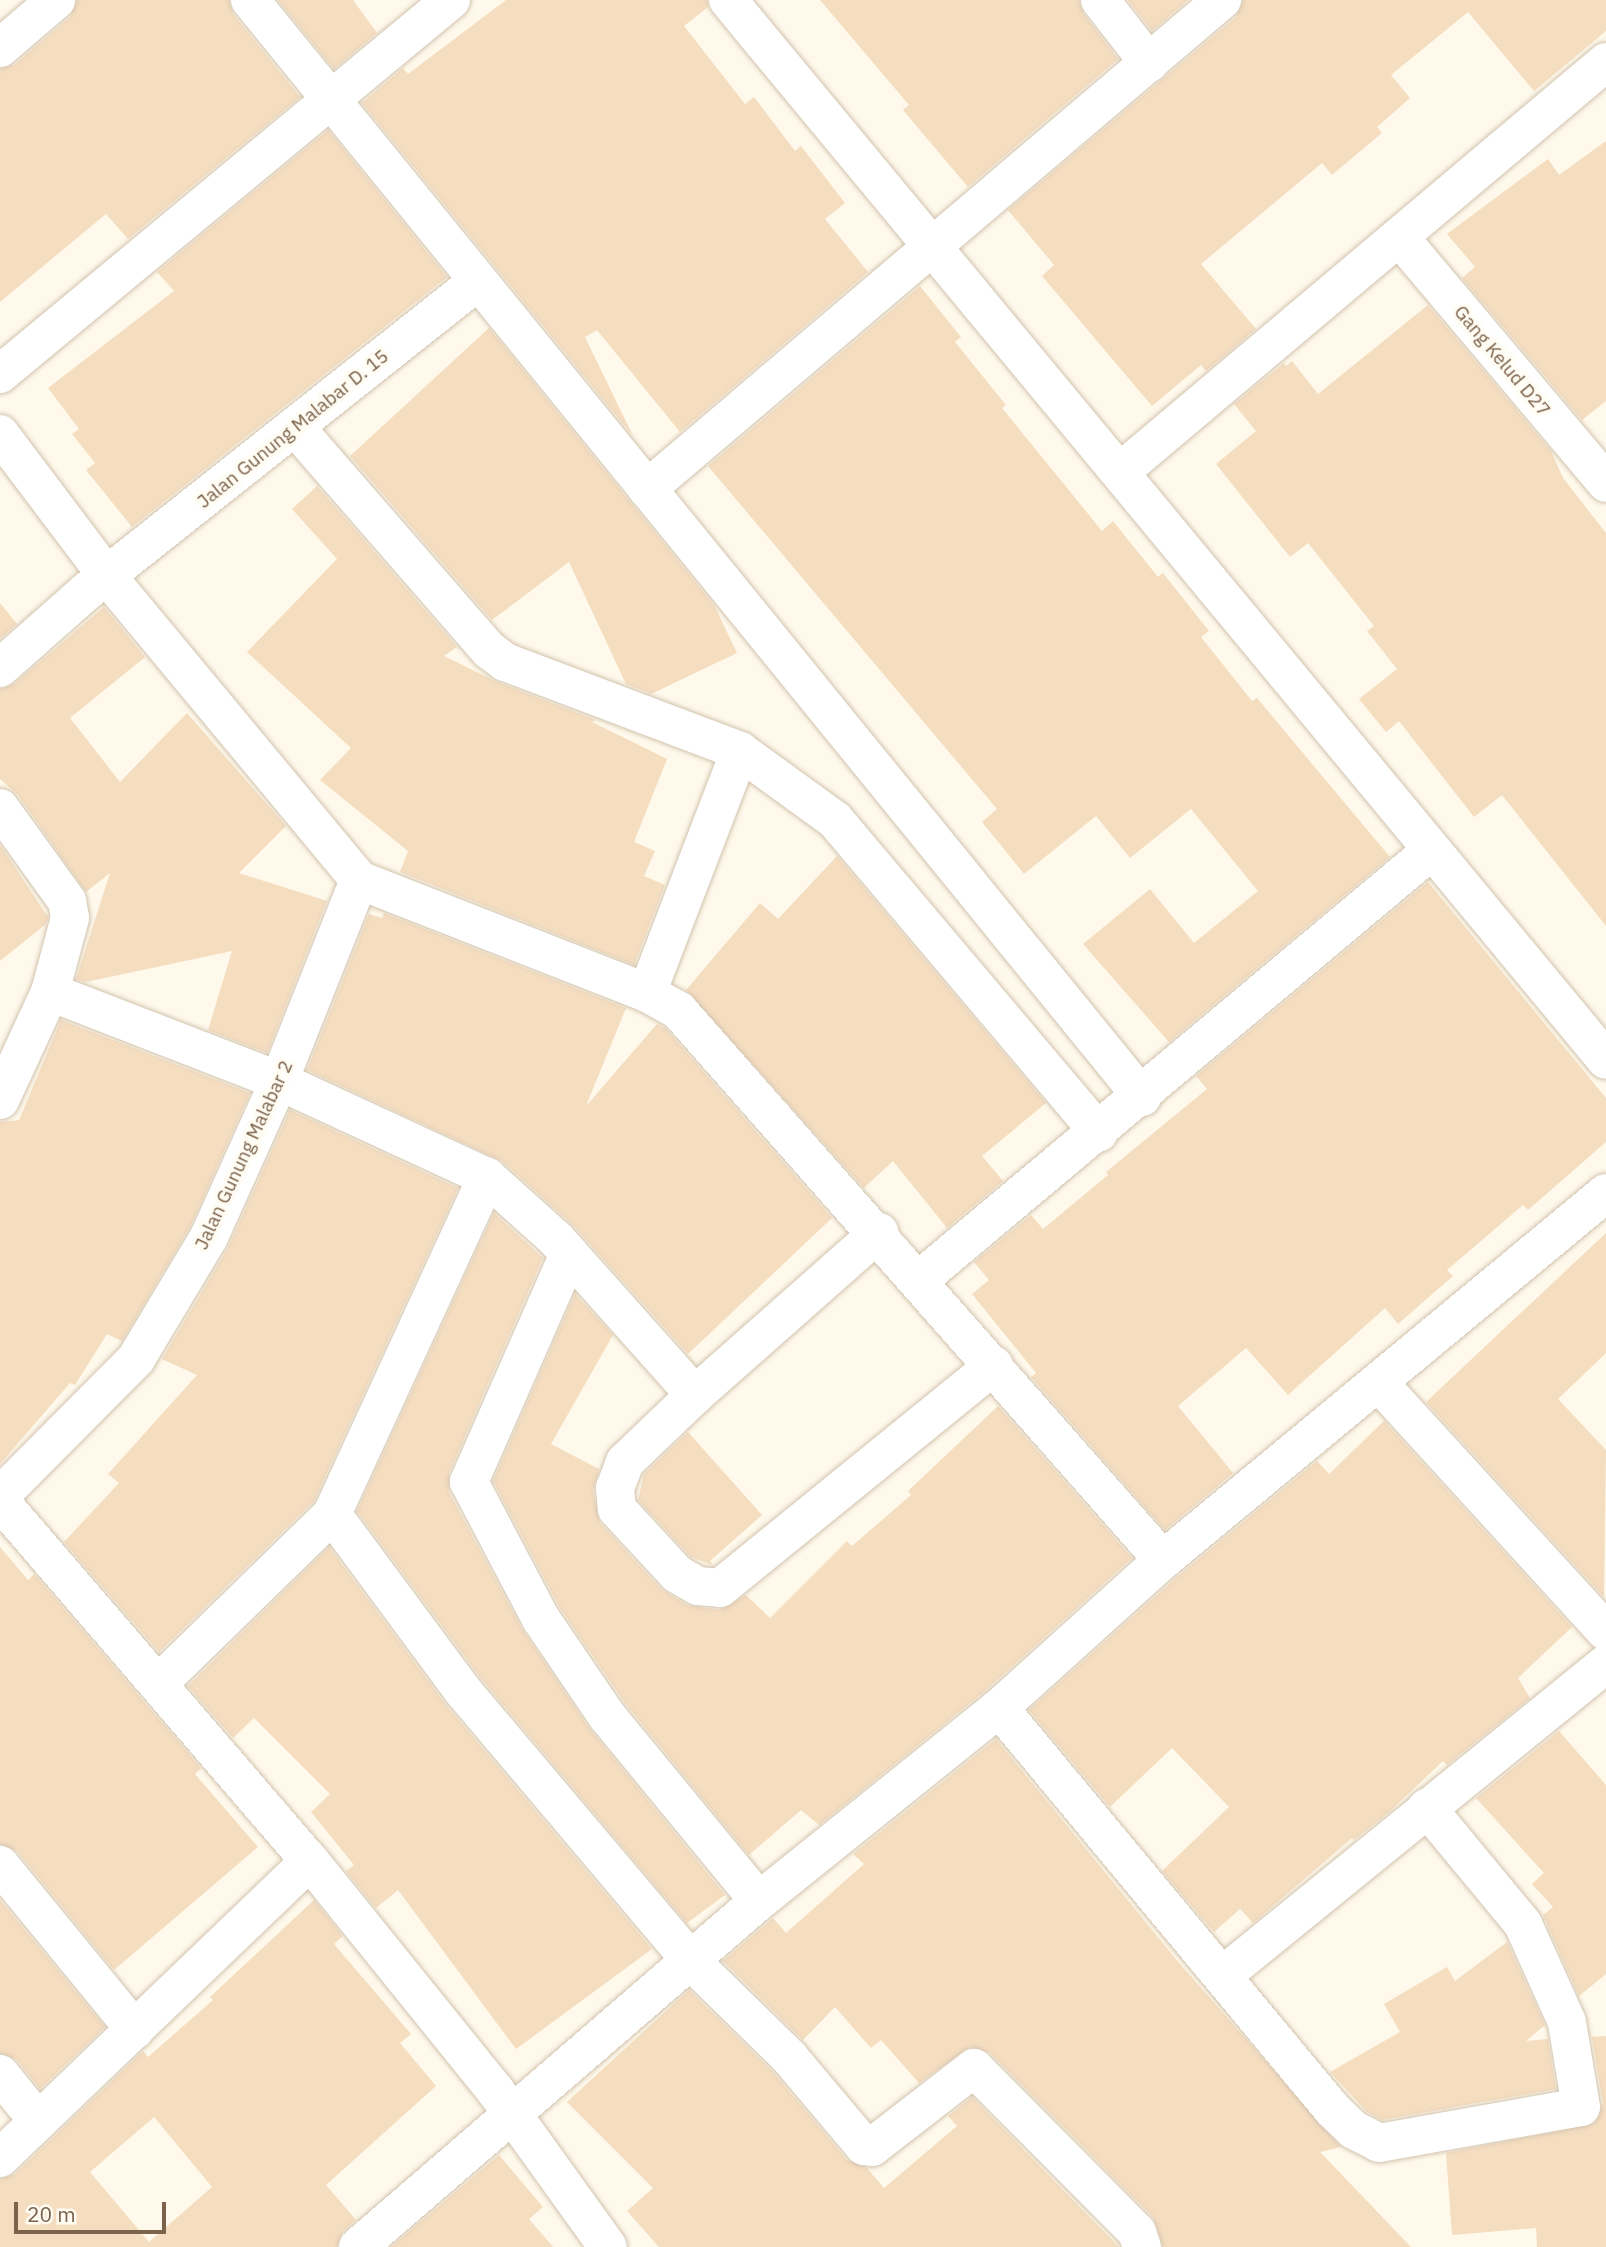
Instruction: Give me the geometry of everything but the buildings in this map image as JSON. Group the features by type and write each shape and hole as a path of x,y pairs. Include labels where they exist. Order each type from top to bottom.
{"street":[{"path":"0,48 56,0"},
{"path":"250,0 1142,1097"},
{"path":"0,374 451,0"},
{"path":"728,0 1432,850 1599,1037"},
{"path":"1100,0 1149,63"},
{"path":"647,489 1222,0"},
{"path":"1120,472 1606,62"},
{"name":"Gang Kelud D27","path":"1400,238 1606,483"},
{"name":"Jalan Gunung Malabar D. 15","path":"0,668 107,576 478,281"},
{"path":"295,427 489,650 505,662 740,751 835,820 1099,1132"},
{"path":"0,434 107,576 359,880 647,993 679,1011 879,1232 1163,1560"},
{"path":"647,993 740,751"},
{"path":"0,807 67,901 70,918 50,992 0,1100"},
{"path":"919,1280 1142,1097 1432,850"},
{"name":"Jalan Gunung Malabar 2","path":"0,1499 136,1359 209,1237 279,1081 359,880"},
{"path":"50,992 279,1081 487,1177 569,1254 695,1395"},
{"path":"158,1684 332,1514 487,1177"},
{"path":"358,2247 511,2111 692,1962 759,1901 999,1708 1163,1560 1606,1193"},
{"path":"879,1232 695,1395 625,1462 615,1488 617,1509 677,1574 698,1586 720,1588 994,1365"},
{"path":"569,1254 469,1482 541,1619 607,1716 759,1901"},
{"path":"1378,1381 1606,1632"},
{"path":"0,1499 310,1861 511,2111 608,2247"},
{"path":"332,1514 463,1691 692,1962 789,2057 864,2146 872,2147 974,2068 1137,2232 1142,2247"},
{"path":"1222,1976 1606,1664"},
{"path":"999,1708 1332,2109 1353,2130 1378,2143 1594,2107 1567,2022 1523,1924 1427,1808"},
{"path":"0,2158 310,1861"},
{"path":"0,1865 135,2030"},
{"path":"0,2074 38,2121"}]}
